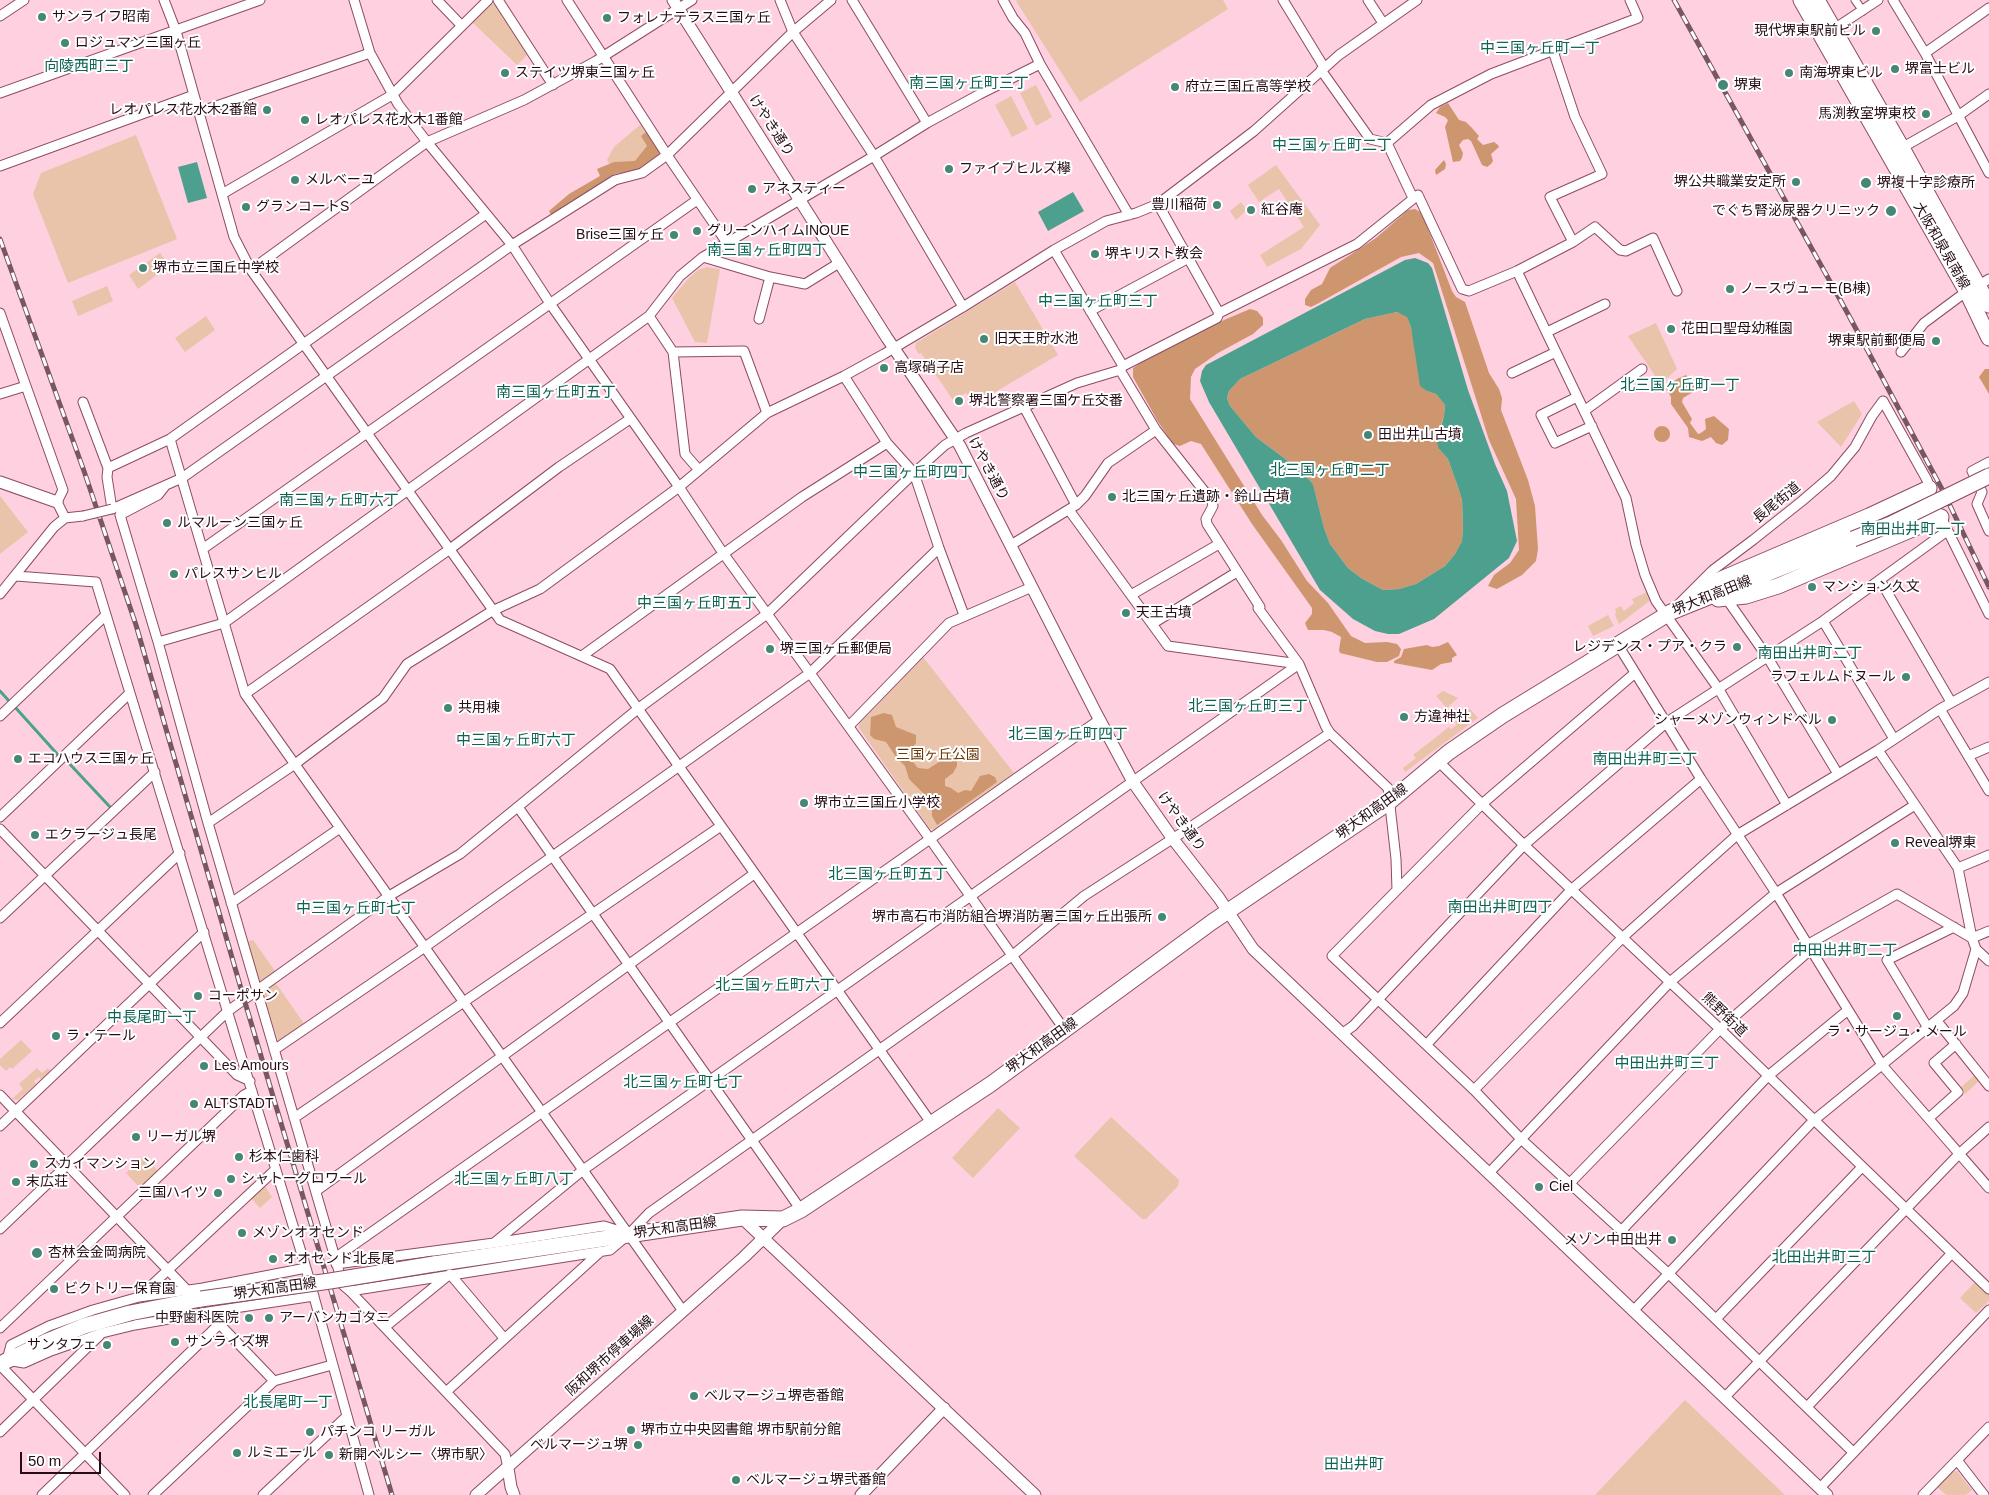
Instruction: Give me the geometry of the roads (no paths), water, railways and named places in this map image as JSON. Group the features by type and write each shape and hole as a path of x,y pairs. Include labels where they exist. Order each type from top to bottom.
{"main road":[{"name":"大阪和泉泉南線","path":"1801,0 1896,151 1989,305"},
{"name":"大阪和泉泉南線","path":"1817,0 1834,29 1896,151"},
{"name":"大阪和泉泉南線","path":"1978,285 1989,338"},
{"name":"堺大和高田線","path":"2,1363 84,1326 130,1312 204,1305 330,1281 629,1234 742,1218 783,1219 801,1210 991,1084 1228,911 1388,803 1470,737 1668,613 1891,524 1989,476"},
{"path":"1689,606 1719,580 1929,488"},
{"path":"1706,599 1746,596 1778,586 1944,524"}],"street":[{"path":"0,16 24,0"},
{"path":"164,0 176,32 234,237 251,270 326,377 408,488 500,620 610,669 932,1124"},
{"path":"0,93 176,32 260,0"},
{"path":"354,0 370,53 392,95 427,142 512,245 723,553 930,839 1064,1029"},
{"path":"437,0 462,26"},
{"path":"222,194 392,95 488,0"},
{"path":"498,0 552,85"},
{"path":"567,0 667,155 728,243"},
{"path":"251,270 427,142 524,100 552,85 603,56 676,5 692,0"},
{"path":"780,0 793,32 874,156 963,307"},
{"path":"0,594 54,527 65,518 112,509 182,478 512,245 615,180 642,173 667,155 732,94 793,32 831,0"},
{"path":"852,0 927,123"},
{"path":"1003,0 1013,18 1025,33 1040,64 1129,215"},
{"path":"1283,0 1322,68 1370,139 1386,143 1413,198"},
{"path":"1368,0 1383,23"},
{"path":"208,823 295,764 383,698 407,664 492,611 540,589 679,487 767,413 844,376 894,348 1054,250 1106,221 1158,204 1254,130 1322,68 1417,0"},
{"path":"1386,143 1431,106 1491,74 1638,18 1630,0"},
{"path":"1855,0 1862,11"},
{"path":"1834,29 1878,0"},
{"path":"1893,0 1925,53 1989,172"},
{"name":"けやき通り","path":"676,5 894,348 955,439 1133,782 1253,948 1823,1492"},
{"path":"1925,53 1989,8"},
{"path":"1553,51 1575,117 1602,174 1550,197 1573,242"},
{"path":"199,112 370,53"},
{"path":"158,642 224,623 408,488 649,316 680,276 703,257 927,123 1040,64"},
{"path":"1896,151 1958,116 1989,94"},
{"path":"0,166 194,95"},
{"path":"0,1229 228,1011 389,896 460,854 639,708 767,614 914,473 955,439 1077,383 1122,368 1217,318 1219,313 1357,244 1418,194 1462,289 1469,291 1516,271 1573,242 1595,227 1620,250 1626,251 1653,238 1677,290"},
{"path":"204,548 697,200"},
{"path":"1158,204 1187,259 1219,313"},
{"path":"108,468 170,439 486,214"},
{"path":"1054,250 1156,430 1212,501 1213,506 1206,522 1260,607 1258,608 1299,664 1330,733 1388,788 1388,803 1396,859 1397,890"},
{"path":"703,257 770,277 805,284 840,263"},
{"path":"1090,312 1187,259"},
{"path":"1516,271 1626,498 1645,575 1656,601 1668,613 1718,688 1787,805"},
{"path":"759,320 770,277"},
{"path":"1901,352 1924,323 1978,285"},
{"path":"1547,332 1605,304"},
{"path":"0,313 4,337 26,386 63,490 56,502"},
{"path":"649,316 673,352 685,454 699,470"},
{"path":"673,352 744,351 767,413"},
{"path":"1512,373 1556,352"},
{"path":"1584,411 1642,369"},
{"path":"844,376 887,443 914,473 964,615"},
{"path":"0,394 26,386"},
{"path":"1577,397 1541,415 1555,443 1592,426"},
{"name":"長尾街道","path":"1668,613 1713,570 1802,501 1830,476 1855,447 1872,416 1883,401 1927,480 1929,488"},
{"path":"83,402 108,468 107,477 112,509"},
{"path":"1024,407 1072,507 1131,596 1168,646 1299,664"},
{"path":"245,694 450,548 559,467 630,419"},
{"path":"1011,545 1072,507 1085,496 1108,463 1156,430"},
{"path":"170,439 204,548 245,694 683,1311"},
{"path":"582,656 723,553 802,498 887,443"},
{"path":"1989,462 1972,471 1985,491 1977,504 1989,531"},
{"path":"0,482 56,502 65,518"},
{"path":"165,485 158,495 120,515 158,642 256,990 343,1285 350,1290 505,1454 514,1495"},
{"path":"1929,488 1944,524 1989,614"},
{"path":"1342,1033 1353,1026 1524,845 1667,722 1823,621 1880,580 1944,524"},
{"path":"1131,596 1219,544"},
{"path":"274,1050 425,947 810,673 939,548"},
{"path":"1152,624 1237,572"},
{"path":"16,576 96,582 306,1268 369,1495"},
{"path":"1880,580 1952,702"},
{"path":"849,726 949,623 1032,587"},
{"path":"1726,598 1768,658 1838,774"},
{"path":"0,716 106,615"},
{"path":"1823,621 1894,739"},
{"path":"1618,645 1701,779 1776,893 1882,1065 1989,1188"},
{"path":"494,1243 583,1170 1299,664"},
{"path":"1636,673 1482,804 1332,956 1377,1000 1427,1044 1521,1139 1669,1274 1853,1452"},
{"path":"1474,1090 1622,938 1737,835 1878,750 1940,708 1989,682"},
{"path":"0,817 130,693"},
{"path":"1940,708 1989,791"},
{"path":"336,1261 542,1111 1100,720"},
{"path":"350,1290 610,1250 649,1213 1013,955 1084,896 1173,839 1330,733"},
{"path":"1968,756 1989,747"},
{"path":"1878,750 1958,868 1972,938 1976,949 1989,961"},
{"name":"熊野街道","path":"1438,761 1571,890 1720,1029 1813,1121 1989,1289"},
{"path":"0,918 155,772"},
{"path":"1427,1044 1571,890 1701,779"},
{"path":"1489,1173 1670,982 1776,893 1915,805"},
{"path":"518,807 801,1210"},
{"path":"294,1118 721,826"},
{"path":"231,903 340,828"},
{"path":"0,829 199,1037 237,1075 250,1081"},
{"path":"0,1023 180,854"},
{"path":"1958,868 1989,855"},
{"path":"316,1191 754,874"},
{"path":"1570,1183 1720,1029 1809,948 1897,894 1972,938"},
{"path":"1928,1028 1887,960 1954,927"},
{"path":"1972,938 1989,931"},
{"path":"0,1126 204,932"},
{"path":"1634,1310 1813,1121 1954,1006 1963,993 1976,949"},
{"path":"1622,1230 1768,1076 1848,1010"},
{"path":"1937,1021 1989,1086"},
{"path":"1929,1118 1958,1092 1934,1063 1956,1044"},
{"path":"0,1328 244,1095 252,1091"},
{"path":"0,1095 187,1290"},
{"path":"1725,1397 1960,1153 1989,1127"},
{"path":"1716,1319 1862,1167"},
{"path":"139,1297 275,1170"},
{"path":"742,1218 1035,1495"},
{"name":"阪和堺市停車場線","path":"477,1495 783,1219"},
{"path":"336,1261 494,1243 604,1226 629,1234"},
{"path":"446,1392 599,1252"},
{"path":"1807,1407 1952,1253"},
{"path":"2,1363 11,1344 49,1326 93,1310 139,1297 306,1268"},
{"path":"385,1327 450,1274"},
{"path":"450,1274 504,1338"},
{"path":"2,1363 24,1363 51,1351 102,1334 204,1305 236,1308 314,1296"},
{"path":"204,1305 274,1381"},
{"path":"42,1495 236,1308"},
{"path":"1823,1492 1853,1452 1989,1310"},
{"path":"0,1432 102,1334"},
{"path":"2,1363 34,1400 125,1495"},
{"path":"153,1495 274,1381 332,1365"},
{"path":"861,1495 944,1408"},
{"path":"262,1495 346,1417"},
{"path":"1923,1495 1989,1427"},
{"path":"1957,1460 1984,1495"}],"waterway":[{"path":"0,691 9,701"},
{"path":"14,706 59,756"},
{"path":"65,759 111,808"}],"railway":[{"path":"1674,0 1848,314 1943,491 1989,587"},
{"path":"0,239 84,471 136,625 244,999 392,1495"}],"place":[{"name":"サンライフ昭南","path":"42,17"},
{"name":"フォレナテラス三国ヶ丘","path":"607,18"},
{"name":"現代堺東駅前ビル","path":"1876,31"},
{"name":"ロジュマン三国ヶ丘","path":"65,43"},
{"name":"堺富士ビル","path":"1895,69"},
{"name":"ステイツ堺東三国ヶ丘","path":"505,73"},
{"name":"南海堺東ビル","path":"1789,73"},
{"name":"堺東","path":"1723,85"},
{"name":"府立三国丘高等学校","path":"1175,87"},
{"name":"レオパレス花水木2番館","path":"267,110"},
{"name":"馬渕教室堺東校","path":"1926,114"},
{"name":"レオパレス花水木1番館","path":"305,120"},
{"name":"ファイブヒルズ欅","path":"949,169"},
{"name":"メルベーユ","path":"295,180"},
{"name":"堺公共職業安定所","path":"1796,182"},
{"name":"堺複十字診療所","path":"1866,183"},
{"name":"アネスティー","path":"752,189"},
{"name":"豊川稲荷","path":"1217,205"},
{"name":"グランコートS","path":"246,207"},
{"name":"紅谷庵","path":"1251,210"},
{"name":"でぐち腎泌尿器クリニック","path":"1891,211"},
{"name":"グリーンハイムINOUE","path":"697,231"},
{"name":"Brise三国ヶ丘","path":"674,235"},
{"name":"堺キリスト教会","path":"1095,254"},
{"name":"堺市立三国丘中学校","path":"143,268"},
{"name":"ノースヴューモ(B棟)","path":"1730,289"},
{"name":"花田口聖母幼稚園","path":"1671,329"},
{"name":"旧天王貯水池","path":"984,339"},
{"name":"堺東駅前郵便局","path":"1936,341"},
{"name":"高塚硝子店","path":"884,368"},
{"name":"堺北警察署三国ケ丘交番","path":"959,401"},
{"name":"田出井山古墳","path":"1368,435"},
{"name":"北三国ヶ丘遺跡・鈴山古墳","path":"1112,497"},
{"name":"ルマルーン三国ヶ丘","path":"167,523"},
{"name":"パレスサンヒル","path":"174,574"},
{"name":"マンション久文","path":"1812,587"},
{"name":"天王古墳","path":"1126,613"},
{"name":"レジデンス・プア・クラ","path":"1737,647"},
{"name":"堺三国ヶ丘郵便局","path":"770,649"},
{"name":"ラフェルムドヌール","path":"1906,677"},
{"name":"共用棟","path":"448,708"},
{"name":"方違神社","path":"1404,717"},
{"name":"シャーメゾンウィンドベル","path":"1832,720"},
{"name":"エコハウス三国ヶ丘","path":"18,759"},
{"name":"堺市立三国丘小学校","path":"804,803"},
{"name":"エクラージュ長尾","path":"35,835"},
{"name":"Reveal堺東","path":"1895,843"},
{"name":"堺市高石市消防組合堺消防署三国ヶ丘出張所","path":"1162,917"},
{"name":"コーポサン","path":"198,996"},
{"name":"ラ・サージュ・メール","path":"1897,1016"},
{"name":"ラ・テール","path":"56,1036"},
{"name":"Les Amours","path":"204,1066"},
{"name":"ALTSTADT","path":"194,1104"},
{"name":"リーガル堺","path":"136,1137"},
{"name":"杉本仁歯科","path":"239,1157"},
{"name":"スカイマンション","path":"34,1164"},
{"name":"シャトーグロワール","path":"231,1179"},
{"name":"末広荘","path":"16,1182"},
{"name":"Ciel","path":"1539,1187"},
{"name":"三国ハイツ","path":"218,1193"},
{"name":"メゾンオオセンド","path":"242,1233"},
{"name":"メゾン中田出井","path":"1672,1240"},
{"name":"杏林会金岡病院","path":"37,1253"},
{"name":"オオセンド北長尾","path":"273,1259"},
{"name":"ビクトリー保育園","path":"54,1289"},
{"name":"中野歯科医院","path":"249,1318"},
{"name":"アーバンカゴタニ","path":"269,1318"},
{"name":"サンライズ堺","path":"175,1342"},
{"name":"サンタフェ","path":"107,1345"},
{"name":"ベルマージュ堺壱番館","path":"694,1396"},
{"name":"堺市立中央図書館 堺市駅前分館","path":"631,1430"},
{"name":"パチンコ リーガル","path":"310,1432"},
{"name":"ベルマージュ堺","path":"638,1445"},
{"name":"ルミエール","path":"237,1453"},
{"name":"新開ベルシー〈堺市駅〉","path":"329,1455"},
{"name":"ベルマージュ堺弐番館","path":"736,1480"}],"district":[{"name":"中三国ヶ丘町一丁","path":"1540,49"},
{"name":"向陵西町三丁","path":"89,67"},
{"name":"南三国ヶ丘町三丁","path":"969,84"},
{"name":"中三国ヶ丘町二丁","path":"1332,146"},
{"name":"南三国ヶ丘町四丁","path":"767,251"},
{"name":"中三国ヶ丘町三丁","path":"1098,302"},
{"name":"北三国ヶ丘町一丁","path":"1680,386"},
{"name":"南三国ヶ丘町五丁","path":"556,393"},
{"name":"北三国ヶ丘町二丁","path":"1330,471"},
{"name":"中三国ヶ丘町四丁","path":"913,473"},
{"name":"南三国ヶ丘町六丁","path":"339,501"},
{"name":"南田出井町一丁","path":"1913,530"},
{"name":"中三国ヶ丘町五丁","path":"697,604"},
{"name":"南田出井町二丁","path":"1810,654"},
{"name":"北三国ヶ丘町三丁","path":"1248,707"},
{"name":"北三国ヶ丘町四丁","path":"1068,735"},
{"name":"中三国ヶ丘町六丁","path":"516,741"},
{"name":"南田出井町三丁","path":"1645,760"},
{"name":"北三国ヶ丘町五丁","path":"888,875"},
{"name":"南田出井町四丁","path":"1500,908"},
{"name":"中三国ヶ丘町七丁","path":"356,909"},
{"name":"中田出井町二丁","path":"1845,951"},
{"name":"北三国ヶ丘町六丁","path":"775,986"},
{"name":"中長尾町一丁","path":"152,1018"},
{"name":"中田出井町三丁","path":"1667,1064"},
{"name":"北三国ヶ丘町七丁","path":"683,1083"},
{"name":"北三国ヶ丘町八丁","path":"514,1180"},
{"name":"北田出井町三丁","path":"1824,1258"},
{"name":"北長尾町一丁","path":"288,1403"},
{"name":"田出井町","path":"1354,1465"}],"park label":[{"name":"三国ヶ丘公園","path":"938,755"}]}
